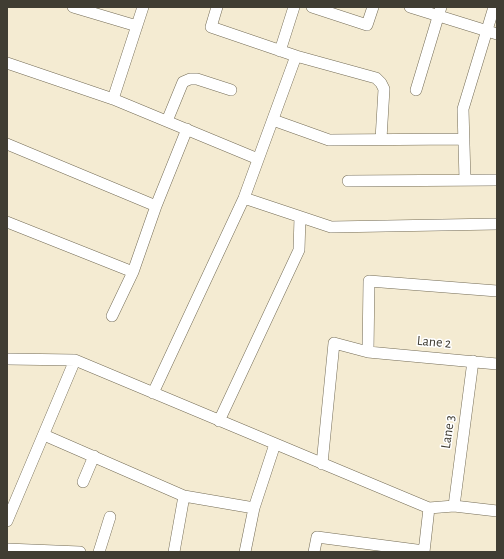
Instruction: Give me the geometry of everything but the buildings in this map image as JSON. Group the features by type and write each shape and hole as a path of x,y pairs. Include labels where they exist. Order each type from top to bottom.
{"street":[{"path":"73,7 85,9 137,26"},
{"path":"113,99 143,7"},
{"path":"217,7 211,27 296,56 376,78 384,89 381,139"},
{"path":"280,51 294,7"},
{"path":"312,7 367,26 373,7"},
{"path":"410,7 439,11 492,33"},
{"path":"465,180 463,109 492,33 494,7"},
{"path":"416,90 439,11"},
{"path":"153,393 244,198 296,56"},
{"path":"7,63 113,99 258,159"},
{"path":"167,121 183,82 190,79 197,79 231,90"},
{"path":"273,120 329,140 464,139"},
{"path":"112,316 133,272 156,206 187,129"},
{"path":"7,144 156,206"},
{"path":"348,181 497,180"},
{"path":"244,198 330,227 497,224"},
{"path":"219,420 299,250 300,217"},
{"path":"7,222 133,272"},
{"path":"368,352 369,281 497,291"},
{"name":"Lane 2","path":"322,464 334,343 368,352 497,364"},
{"path":"7,358 75,360 430,508 454,506 497,511"},
{"path":"7,521 75,360"},
{"name":"Lane 3","path":"454,506 473,361"},
{"path":"44,434 184,496 254,508"},
{"path":"245,552 254,508 275,444"},
{"path":"83,482 94,456"},
{"path":"174,552 184,496"},
{"path":"314,552 317,537 424,552 430,508"},
{"path":"99,552 110,517"},
{"path":"7,549 80,552"}]}
